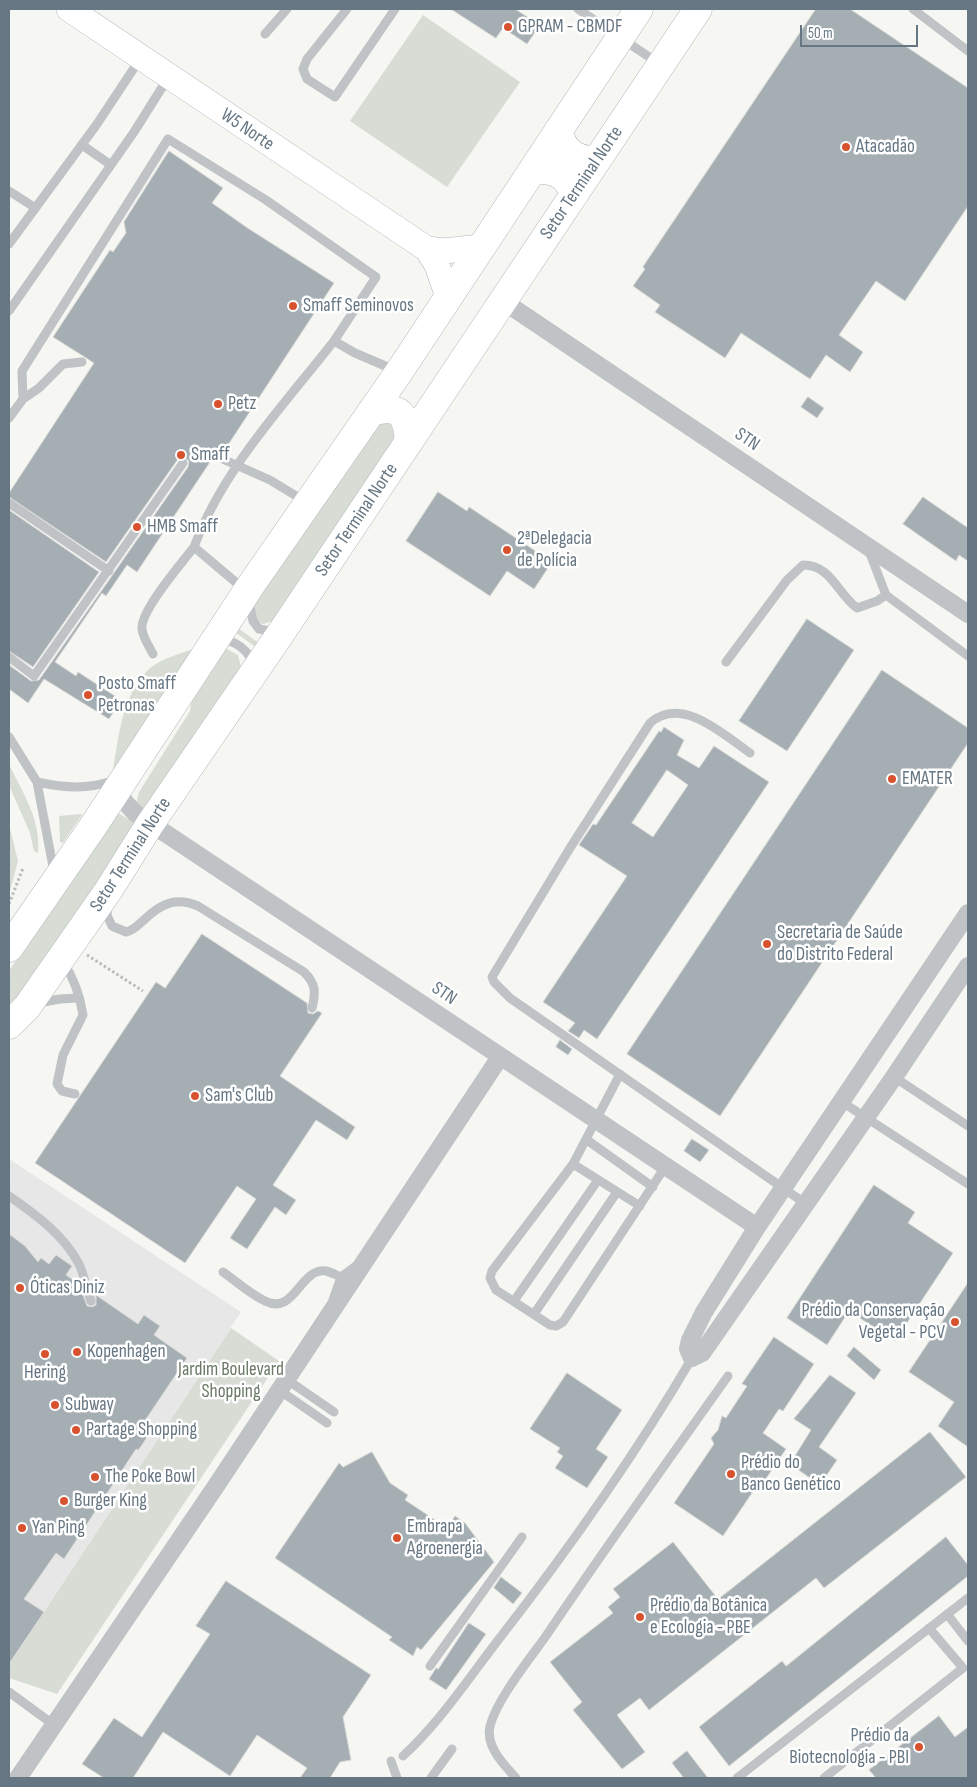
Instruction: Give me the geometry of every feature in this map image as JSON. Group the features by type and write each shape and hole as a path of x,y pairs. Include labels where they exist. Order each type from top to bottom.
{"main road":[{"name":"W5 Norte","path":"69,9 427,249 437,264 448,297"},
{"path":"9,948 124,780 215,639 399,372 639,9"},
{"name":"Setor Terminal Norte","path":"18,1016 66,952 108,891 150,824 256,671 698,9"},
{"path":"558,131 561,142 572,154 586,160 598,160"},
{"path":"532,172 540,170 558,173 571,186 574,195"},
{"path":"427,249 444,251 481,247"},
{"path":"399,372 402,386 410,398 424,400 438,398"},
{"path":"371,412 390,409 399,412 407,425 409,442"}],"street":[{"name":"STN","path":"503,301 968,614"},
{"name":"STN","path":"124,780 123,800 128,808 150,824 757,1227"},
{"path":"965,973 702,1353 692,1358 688,1349 694,1328 757,1227 968,913"},
{"path":"18,1778 500,1057"}],"lane":[{"path":"265,34 287,9"},
{"path":"347,9 307,59 303,68 307,79 335,97 392,10"},
{"path":"578,9 660,65"},
{"path":"680,37 710,9"},
{"path":"913,9 968,51"},
{"path":"9,244 82,145 141,58"},
{"path":"9,311 111,166 169,77"},
{"path":"23,399 22,371 168,139 266,200 376,277 334,341 236,466 208,514 194,547 150,606 142,627 146,641 153,654"},
{"path":"82,145 111,166"},
{"path":"9,191 34,208"},
{"path":"334,341 355,353 399,372"},
{"path":"9,418 23,399 39,388 63,364 82,362"},
{"path":"218,457 270,480 308,504"},
{"path":"9,658 34,676 183,463"},
{"path":"9,503 109,571"},
{"path":"867,546 886,595 968,656"},
{"path":"194,547 248,592 251,615 259,629 276,632 283,630"},
{"path":"726,662 787,580 803,565 814,565 830,575 846,600 857,608 877,601 886,595"},
{"path":"215,639 226,640 240,646 248,654 256,671"},
{"path":"750,753 701,719 675,712 660,714 650,723 570,848 494,972 494,982 510,998 806,1204"},
{"path":"9,737 37,782 50,843 55,881"},
{"path":"37,782 82,789 124,780"},
{"path":"108,891 107,915 112,926 122,931 130,931 136,928 151,913 175,901 183,900 207,910 304,972 312,980 316,992 312,1008"},
{"path":"66,952 83,1015 64,1055 57,1075 57,1084 62,1091 75,1094"},
{"path":"18,1016 60,998 78,998"},
{"path":"620,1074 573,1164 492,1271 490,1278 496,1290 550,1325 556,1326 563,1322 665,1167"},
{"path":"894,1077 968,1126"},
{"path":"842,1102 968,1184"},
{"path":"587,1140 653,1186"},
{"path":"573,1164 640,1206"},
{"path":"514,1302 598,1180"},
{"path":"534,1314 617,1192"},
{"path":"9,1196 36,1216 68,1246 79,1264 92,1301"},
{"path":"333,1309 333,1295 341,1277 366,1260"},
{"path":"222,1272 266,1302 279,1304 290,1299 311,1274 326,1271 341,1277"},
{"path":"403,1756 430,1729 560,1560 657,1416 692,1358"},
{"path":"516,1778 497,1757 492,1741 490,1727 500,1704 582,1582 728,1376"},
{"path":"282,1385 334,1412"},
{"path":"282,1385 327,1423"},
{"path":"430,1666 522,1537"},
{"path":"737,1778 968,1598"},
{"path":"947,1614 968,1641"},
{"path":"824,1778 966,1667 929,1628"},
{"path":"9,1692 54,1725"},
{"path":"431,1778 452,1749"},
{"path":"391,1761 397,1778"}],"path":[{"path":"9,904 23,868"},
{"path":"66,952 144,991"}],"shaded area":[{"name":"Partage Shopping","path":"9,1159 241,1312 9,1665"}],"green space":[{"path":"423,15 520,82 447,187 350,121"},
{"path":"386,417 398,433 276,620 263,624 257,621 251,609 378,419"},
{"path":"238,628 260,644 257,648 235,632"},
{"path":"195,648 113,770 123,716 127,703 140,679 159,662"},
{"path":"227,649 238,655 241,667 149,812 136,804 139,792 190,711 192,697 223,651"},
{"path":"9,764 34,818 37,829 38,853 34,851 30,833 9,785"},
{"path":"116,812 139,825 9,1012 9,971"},
{"path":"81,814 63,843 60,842 59,816"},
{"path":"9,825 18,861 9,895"},
{"name":"Jardim Boulevard Shopping","path":"231,1328 279,1361 57,1694 9,1678 9,1665"}],"building":[{"name":"GPRAM - CBMDF","path":"451,9 515,9 540,25 527,44 503,28 496,38"},
{"name":"Atacadão","path":"816,9 850,9 968,88 968,206 905,301 876,281 839,335 863,352 850,372 826,355 810,379 741,333 725,358 655,312 660,305 633,286 645,269 643,267"},
{"path":"169,151 223,188 212,203 334,283 226,448 221,445 213,454 212,459 137,572 127,565 106,596 102,593 55,662 76,676 78,672 121,700 109,719 44,679 28,703 9,689 9,665 31,681 39,680 188,467 189,461 184,457 178,459 106,562 9,497 9,493 94,363 53,337 110,250 113,252 126,233 124,222"},
{"path":"808,397 824,408 817,418 801,407"},
{"name":"2ªDelegacia de Polícia","path":"438,492 467,511 469,507 552,562 534,589 507,571 490,596 406,541"},
{"path":"923,497 968,528 968,561 959,555 956,561 903,524"},
{"path":"9,510 99,572 33,667 9,651"},
{"path":"807,619 854,650 787,751 739,721"},
{"name":"Secretaria de Saúde do Distrito Federal","path":"882,670 968,728 968,743 720,1116 627,1054"},
{"path":"664,727 684,740 677,755 699,768 714,746 769,782 597,1039 584,1030 579,1038 568,1031 575,1023 543,1002 627,876 579,845 593,824 596,825 659,731 661,732","holes":["667,770 688,785 653,837 632,823"]},
{"name":"Sam's Club","path":"202,934 307,1003 308,1013 313,1014 318,1011 322,1013 280,1076 355,1127 347,1140 316,1120 273,1185 296,1200 286,1215 275,1207 247,1249 230,1238 256,1199 237,1186 185,1263 35,1163 156,982 165,988"},
{"path":"560,1040 572,1049 568,1055 556,1047"},
{"path":"692,1139 709,1150 700,1162 684,1151"},
{"path":"874,1185 915,1212 908,1223 953,1253 895,1341 849,1311 827,1345 787,1318"},
{"name":"Partage Shopping","path":"9,1234 25,1246 38,1262 41,1258 49,1264 56,1255 72,1266 66,1275 79,1284 87,1306 92,1307 96,1305 96,1295 138,1324 144,1315 160,1326 154,1335 187,1358 140,1428 149,1434 142,1445 138,1450 136,1449 64,1559 56,1553 24,1599 44,1612 9,1664"},
{"path":"968,1283 968,1447 938,1426 954,1402 909,1372"},
{"name":"Prédio do Banco Genético","path":"774,1337 814,1364 783,1411 779,1409 763,1433 786,1449 763,1483 760,1481 723,1536 674,1503 714,1444 711,1438 718,1430 722,1416 726,1418 747,1386 742,1384"},
{"path":"854,1347 881,1370 874,1380 847,1356"},
{"path":"567,1373 622,1410 596,1449 608,1457 587,1488 555,1468 563,1456 557,1452 560,1448 530,1429"},
{"path":"830,1375 856,1393 819,1447 837,1460 820,1485 790,1464 811,1430 794,1419"},
{"path":"930,1432 966,1477 824,1588 816,1578 649,1710 640,1698 617,1715 645,1752 622,1769 573,1710 582,1702 550,1662 613,1613 608,1607 620,1597 613,1589 673,1542 718,1599"},
{"path":"372,1452 390,1483 408,1495 405,1500 447,1528 455,1516 465,1523 494,1562 421,1650 417,1647 413,1656 389,1640 392,1637 275,1558 339,1463 343,1467"},
{"path":"946,1537 968,1565 968,1576 729,1766 699,1727 782,1661 786,1666"},
{"path":"501,1577 522,1593 513,1604 494,1588"},
{"path":"226,1581 371,1675 343,1717 351,1760 340,1762 330,1778 300,1778 307,1768 257,1735 230,1776 163,1732 133,1778 104,1778 82,1764 114,1718 142,1737 210,1634 196,1626"},
{"path":"469,1623 486,1634 446,1690 429,1679 436,1668 438,1669"},
{"name":"Prédio da Biotecnologia - PBI","path":"939,1716 955,1737 968,1727 968,1778 876,1778 869,1770"},
{"path":"687,1751 708,1778 684,1778 675,1767 672,1763"}],"place":[{"name":"GPRAM - CBMDF","path":"508,27"},
{"name":"Atacadão","path":"846,147"},
{"name":"Smaff Seminovos","path":"293,306"},
{"name":"Petz","path":"218,404"},
{"name":"Smaff","path":"181,455"},
{"name":"HMB Smaff","path":"137,527"},
{"name":"2ªDelegacia de Polícia","path":"507,550"},
{"name":"Posto Smaff Petronas","path":"88,695"},
{"name":"EMATER","path":"892,779"},
{"name":"Secretaria de Saúde do Distrito Federal","path":"767,944"},
{"name":"Sam's Club","path":"195,1096"},
{"name":"Óticas Diniz","path":"20,1288"},
{"name":"Prédio da Conservação Vegetal - PCV","path":"955,1322"},
{"name":"Kopenhagen","path":"77,1352"},
{"name":"Hering","path":"45,1354"},
{"name":"Subway","path":"55,1405"},
{"name":"Partage Shopping","path":"76,1430"},
{"name":"Prédio do Banco Genético","path":"731,1474"},
{"name":"The Poke Bowl","path":"95,1477"},
{"name":"Burger King","path":"64,1501"},
{"name":"Yan Ping","path":"22,1528"},
{"name":"Embrapa Agroenergia","path":"397,1538"},
{"name":"Prédio da Botânica e Ecologia - PBE","path":"640,1617"},
{"name":"Prédio da Biotecnologia - PBI","path":"919,1747"}]}
